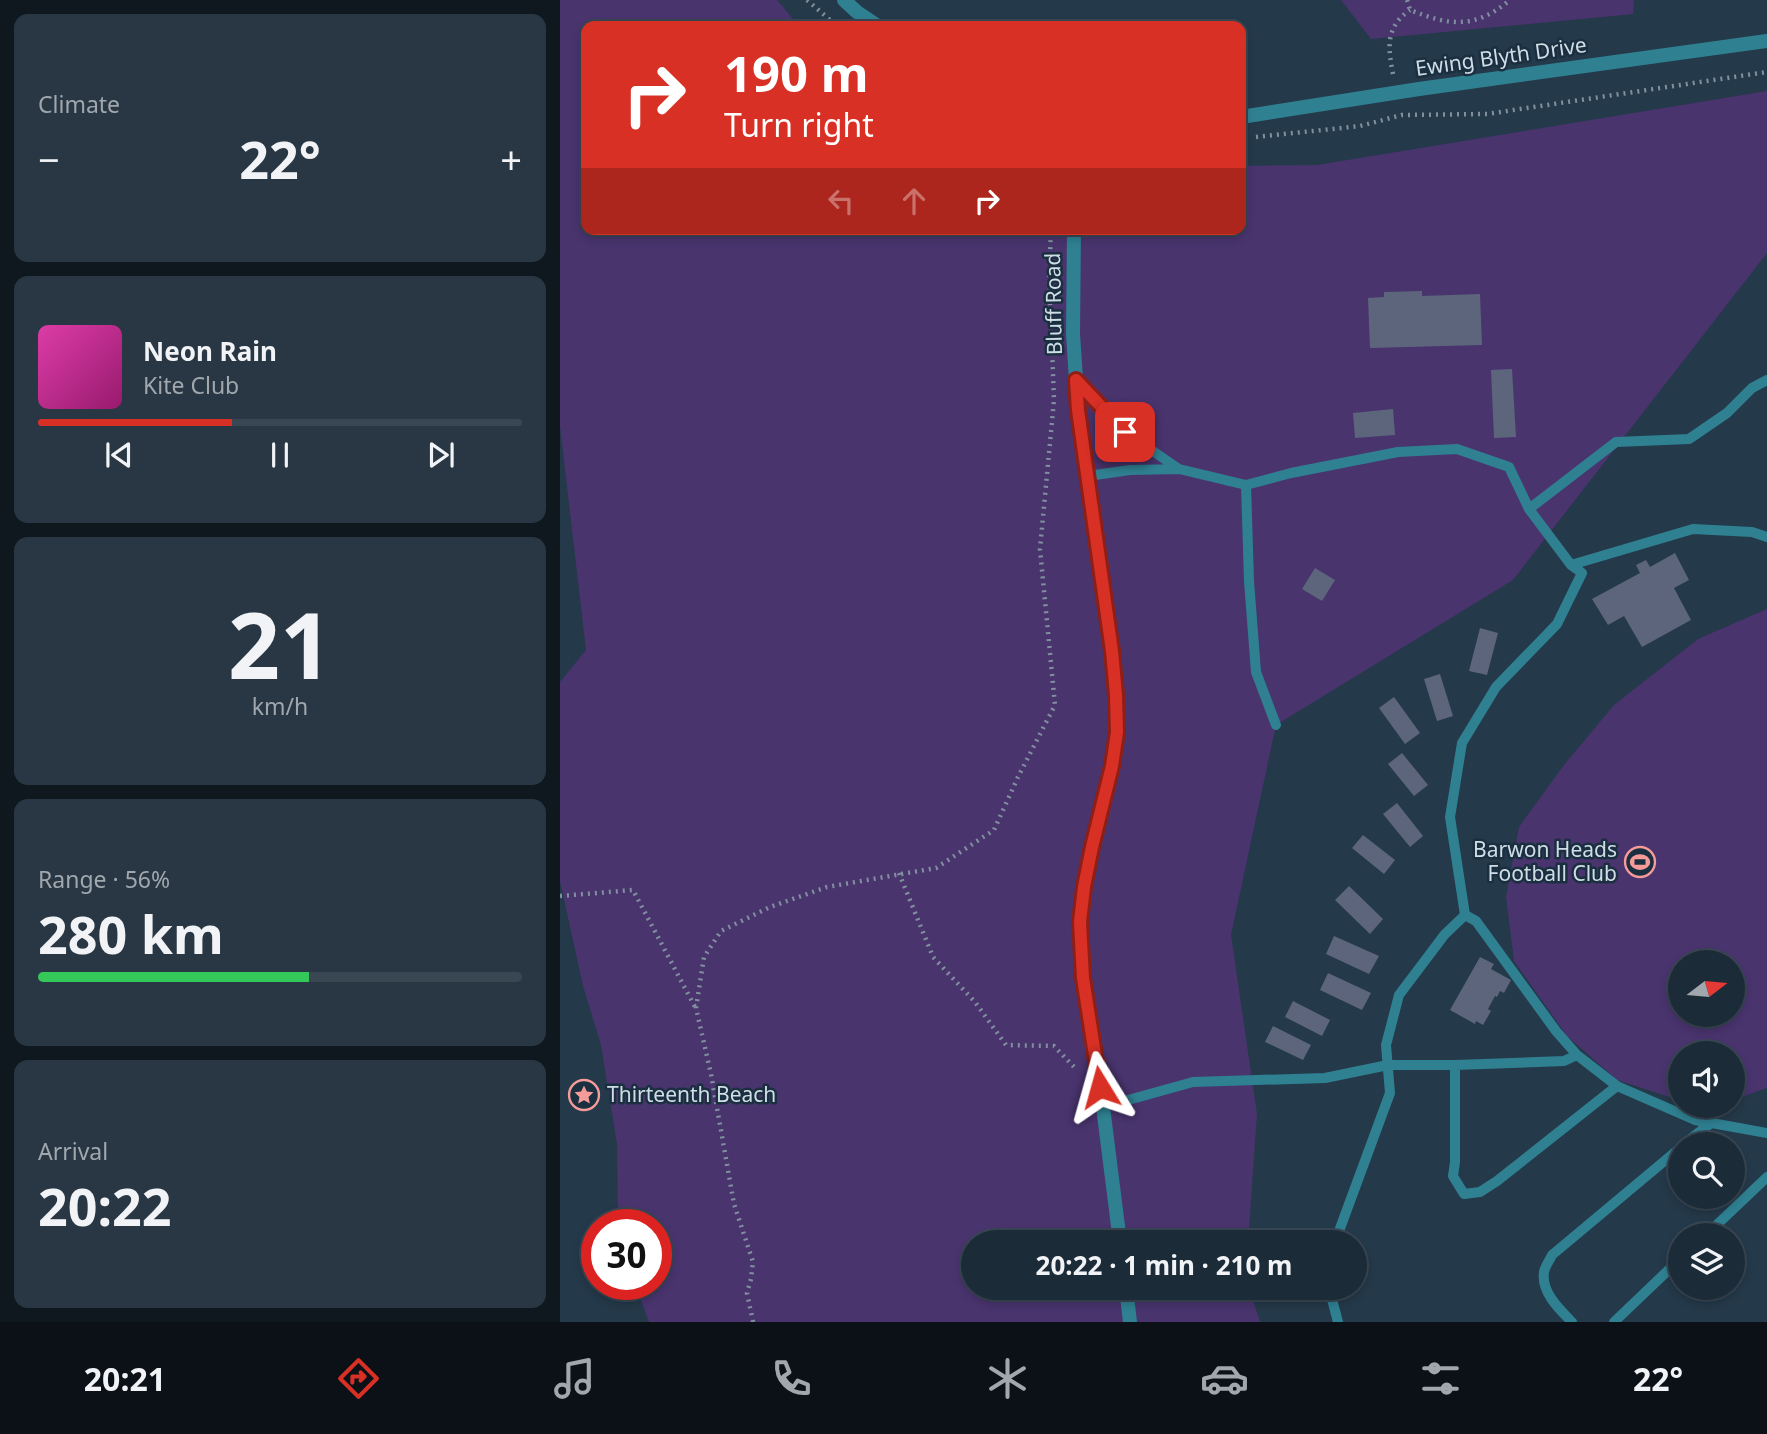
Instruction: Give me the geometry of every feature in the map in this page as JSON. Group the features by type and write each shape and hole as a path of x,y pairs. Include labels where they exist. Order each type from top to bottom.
{"street":[{"path":"844,0 870,21"},
{"name":"Ewing Blyth Drive","path":"1246,116 1767,41"},
{"name":"Bluff Road","path":"1075,235 1072,287 1078,410 1112,651 1117,732 1112,766 1084,887 1080,922 1083,978 1118,1230"},
{"path":"1127,1300 1130,1322"}],"lane":[{"path":"1076,380 1125,432 1179,468"},
{"path":"1529,509 1616,442 1689,439 1727,414 1752,388 1767,380"},
{"path":"1088,476 1130,470 1179,468 1246,485 1291,473 1398,452 1457,449 1509,467 1529,509 1571,565 1582,573 1557,624 1496,687 1462,743 1450,817 1465,915"},
{"path":"1246,485 1249,581 1256,672 1276,725"},
{"path":"1571,565 1693,529 1752,532 1767,537"},
{"path":"1465,915 1476,921 1556,1031 1577,1055 1617,1086 1695,1120 1767,1133"},
{"path":"1339,1230 1390,1093 1386,1045 1399,995 1445,934 1465,915"},
{"path":"1103,1107 1193,1082 1325,1078 1388,1065 1564,1061 1577,1055"},
{"path":"1455,1065 1453,1177 1464,1194 1480,1192 1497,1181 1617,1086"},
{"path":"1700,1132 1711,1123"},
{"path":"1572,1322 1557,1307 1546,1289 1544,1272 1552,1255 1668,1158"},
{"path":"1719,1223 1767,1177"},
{"path":"1614,1322 1668,1270"},
{"path":"1332,1300 1338,1322"}],"path":[{"path":"807,0 831,21"},
{"path":"1407,0 1410,10"},
{"path":"1410,10 1433,19 1466,23 1487,16 1510,0"},
{"path":"1396,93 1388,47 1398,19 1410,10"},
{"path":"1254,137 1360,126 1402,115 1487,114 1767,72"},
{"path":"1051,235 1051,335"},
{"path":"696,1008 704,957 721,931 770,907 827,887 936,868 994,830 1055,705 1041,549 1054,400 1052,348"},
{"path":"899,873 933,957 975,1002 1006,1045 1054,1046 1081,1073"},
{"path":"560,896 633,890 696,1008 711,1074 734,1204 753,1262 747,1293 753,1322"}],"shaded area":[{"path":"560,0 777,0 795,21 581,21 581,235 1246,235 1246,166 1317,165 1767,91 1767,253 1513,580 1276,725 1231,935 1257,1114 1249,1230 961,1230 961,1300 1253,1300 1260,1322 649,1322 641,1300 672,1300 672,1209 618,1209 617,1144 601,1045 583,986 560,881 560,682 586,650 560,426"},
{"path":"1341,0 1634,0 1633,14 1371,39"},
{"name":"Barwon Heads Football Club","path":"1767,609 1767,1088 1745,1096 1745,1041 1668,1041 1668,1096 1617,1080 1567,1036 1514,961 1506,897 1519,827 1564,765 1614,705 1698,639"}],"building":[{"path":"1422,291 1422,296 1480,294 1482,345 1370,348 1368,298 1384,297 1384,292"},
{"path":"1512,369 1516,437 1494,438 1491,370"},
{"path":"1393,409 1395,435 1355,438 1353,413"},
{"path":"1675,553 1689,580 1674,588 1691,620 1642,647 1624,616 1608,625 1592,599 1640,573 1636,565 1646,560 1650,567"},
{"path":"1315,568 1335,580 1322,601 1302,589"},
{"path":"1480,628 1498,633 1487,675 1469,671"},
{"path":"1440,674 1453,716 1437,721 1424,679"},
{"path":"1394,697 1420,733 1405,744 1379,708"},
{"path":"1402,753 1428,785 1414,796 1388,764"},
{"path":"1397,803 1423,836 1410,847 1383,814"},
{"path":"1363,835 1395,860 1384,874 1352,848"},
{"path":"1349,886 1383,919 1370,934 1335,900"},
{"path":"1334,936 1379,956 1369,974 1326,954"},
{"path":"1480,957 1494,964 1491,969 1511,980 1504,993 1500,991 1497,997 1495,996 1483,1025 1476,1021 1475,1024 1450,1010"},
{"path":"1328,973 1371,993 1362,1010 1320,990"},
{"path":"1293,1001 1330,1020 1322,1036 1285,1017"},
{"path":"1273,1026 1311,1045 1303,1060 1265,1042"}],"place":[{"name":"Barwon Heads Football Club","path":"1640,862"},
{"name":"Thirteenth Beach","path":"584,1095"}],"route":[{"path":"1100,1087 1083,978 1080,922 1092,847 1112,766 1117,732 1116,695 1076,380 1125,432"}]}
